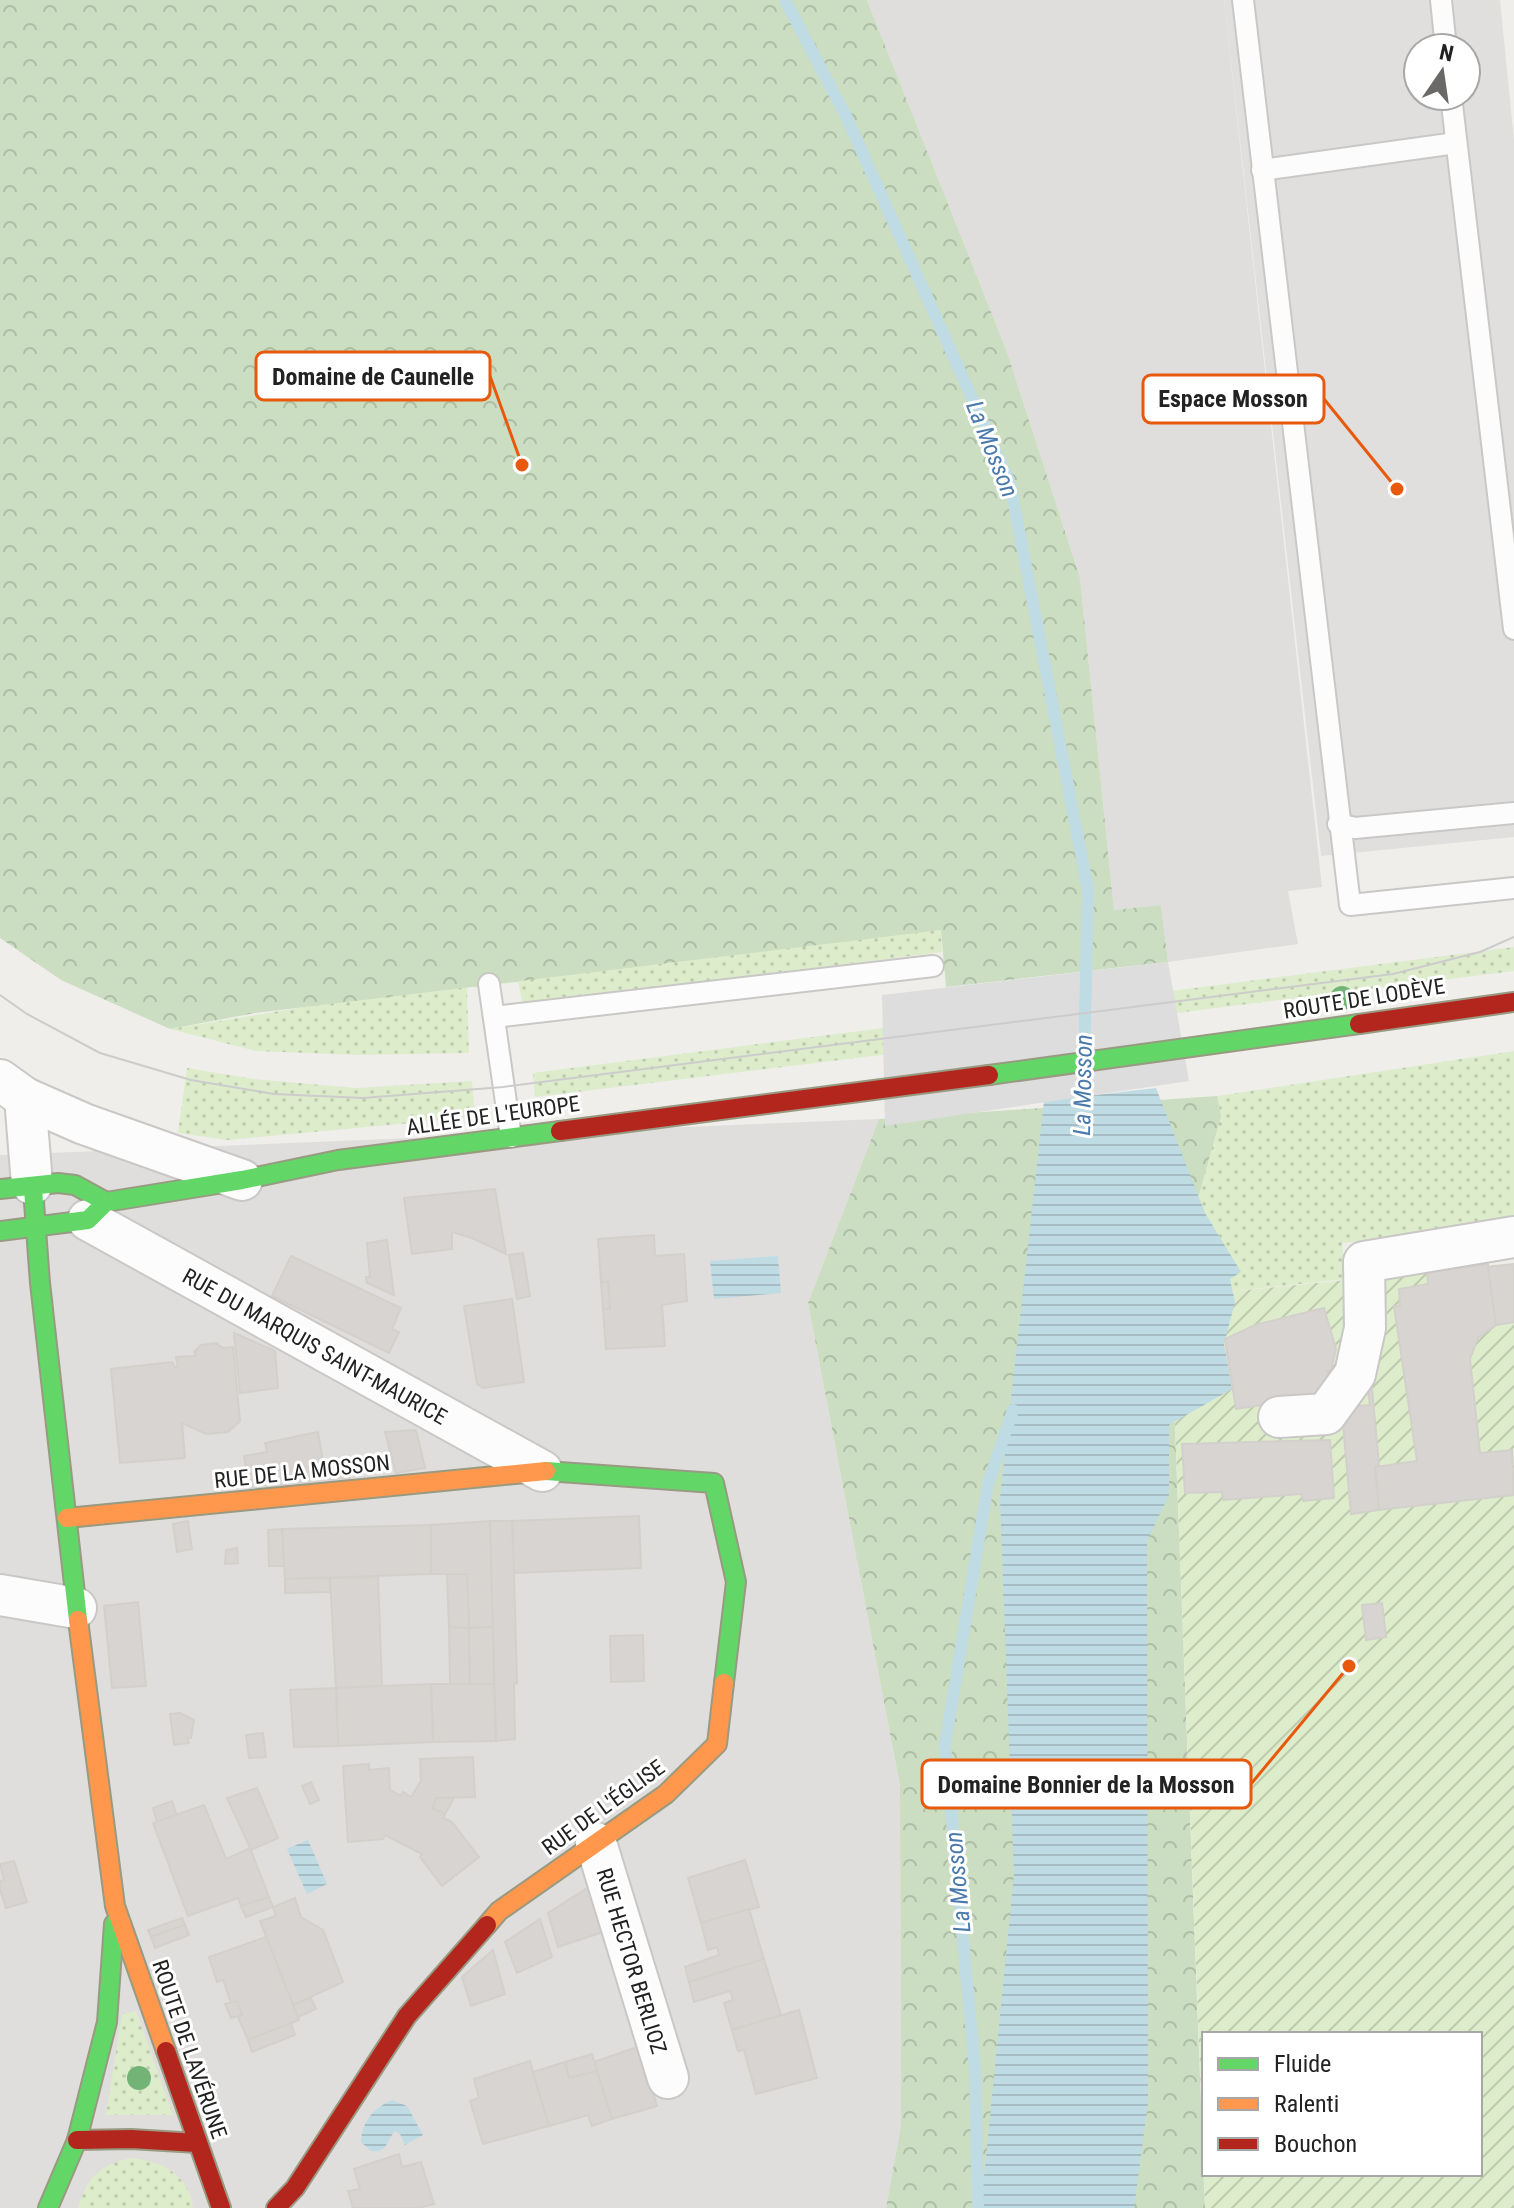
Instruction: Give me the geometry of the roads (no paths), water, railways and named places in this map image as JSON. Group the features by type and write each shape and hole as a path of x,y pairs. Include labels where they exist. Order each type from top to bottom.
{"street":[{"name":"ROUTE DE LODÈVE","path":"887,1087 1514,1002"},
{"name":"ALLÉE DE L'EUROPE","path":"0,1231 37,1228 97,1211 338,1160 887,1087"},
{"path":"37,1228 15,1195 13,1089 84,1124 242,1180"},
{"path":"15,1195 75,1185 97,1211"},
{"name":"ROUTE DE LAVÉRUNE","path":"15,1195 37,1228 40,1283 76,1608 115,1906 107,2022 77,2140 48,2208"},
{"name":"RUE DU MARQUIS SAINT-MAURICE","path":"97,1211 542,1471"},
{"path":"1279,1417 1326,1414 1355,1374 1365,1328 1364,1262 1514,1237"},
{"name":"RUE DE LA MOSSON","path":"67,1518 542,1471"},
{"name":"RUE DE L'ÉGLISE","path":"276,2208 295,2188 407,2016 499,1911 666,1794 717,1744 736,1582 714,1483 542,1471"},
{"path":"0,1595 76,1608"},
{"name":"RUE HECTOR BERLIOZ","path":"596,1843 668,2078"},
{"name":"ROUTE DE LAVÉRUNE","path":"115,1906 221,2208"},
{"path":"77,2140 197,2143"}],"lane":[{"path":"1243,0 1338,824 1350,905 1514,888"},
{"path":"1441,0 1444,32"},
{"path":"1453,112 1514,629"},
{"path":"1262,170 1456,143"},
{"path":"1338,824 1355,828 1514,813"},
{"path":"494,1017 933,966"},
{"path":"489,984 511,1137"}],"water":[{"path":"1156,1088 1205,1213 1241,1272 1230,1279 1235,1302 1224,1344 1232,1389 1169,1425 1169,1495 1147,1541 1148,2103 1134,2208 981,2208 1014,1874 1000,1498 1044,1101"},
{"path":"778,1256 781,1293 714,1299 710,1261"},
{"path":"308,1840 327,1884 307,1894 287,1849"},
{"path":"392,2100 407,2106 423,2135 405,2145 395,2131 384,2148 371,2151 361,2142 366,2122 379,2107"}],"waterway":[{"name":"La Mosson","path":"785,0 846,116 1010,483 1088,890 1083,1111"},
{"name":"La Mosson","path":"978,2208 975,2068 945,1745 988,1484 1013,1410"}],"tram line":[{"path":"0,995 27,1014 100,1053 191,1080 274,1094 363,1098 503,1087 1393,974 1480,952 1514,937"}],"place":[{"name":"Domaine de Caunelle","path":"522,465"},
{"name":"Espace Mosson","path":"1397,489"},
{"name":"Domaine Bonnier de la Mosson","path":"1349,1666"}]}
